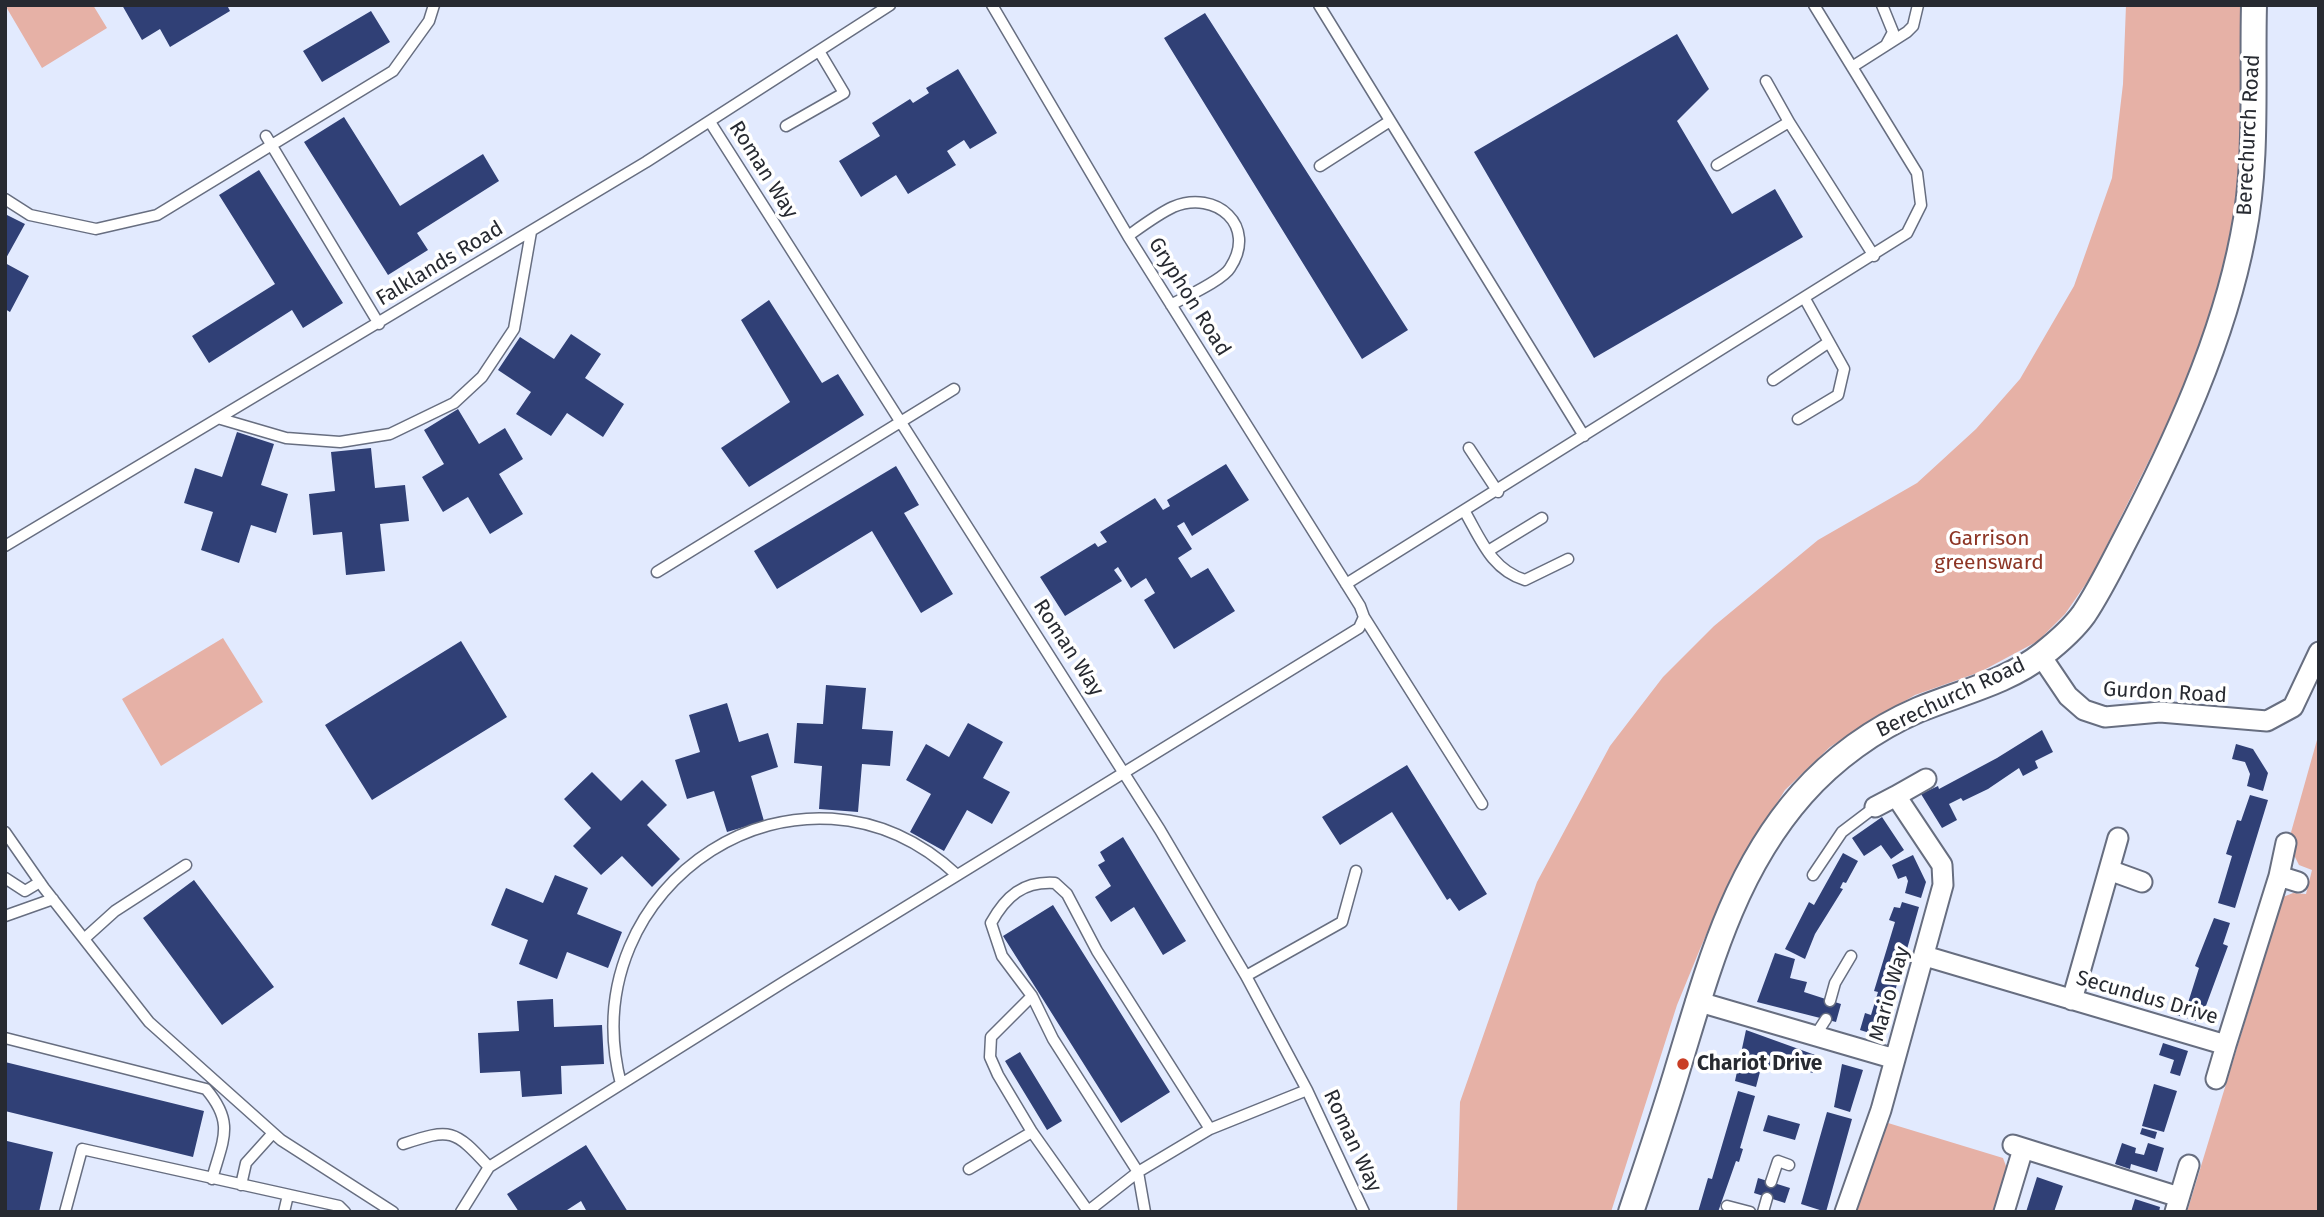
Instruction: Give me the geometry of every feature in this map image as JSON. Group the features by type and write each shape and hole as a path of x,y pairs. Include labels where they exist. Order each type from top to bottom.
{"street":[{"name":"Berechurch Road","path":"1631,1212 1665,1111 1696,1000 1722,930 1756,860 1801,795 1835,760 1916,711 1959,695 2041,656 2082,617 2105,578 2163,463 2203,368 2243,237 2249,195 2254,5"},
{"name":"Gurdon Road","path":"2041,656 2068,696 2084,710 2105,717 2160,712 2267,721 2293,707 2319,652"},
{"path":"1875,807 1926,779"},
{"name":"Mario Way","path":"1845,1212 1895,1059 1925,956 1942,885 1942,865 1896,796"},
{"path":"2072,1000 2118,838"},
{"name":"Secundus Drive","path":"1925,956 2226,1045 2288,879 2286,843"},
{"path":"2109,870 2142,882"},
{"path":"1696,1000 1820,1027 1895,1059"},
{"path":"2216,1079 2226,1045"},
{"path":"2004,1212 2018,1147 2177,1204 2189,1165"}],"lane":[{"path":"5,199 30,215 96,229 157,215 269,141 393,71 429,22 434,5"},
{"name":"Falklands Road","path":"5,547 531,232 710,122 890,5"},
{"name":"Gryphon Road","path":"992,5 1128,236 1360,606 1364,617"},
{"path":"1319,5 1584,436"},
{"path":"1346,584 1498,492 1907,233 1921,205 1917,173 1814,5"},
{"path":"1882,5 1894,32 1886,46"},
{"path":"1852,67 1913,26 1918,5"},
{"path":"786,126 844,93 820,51"},
{"path":"1766,81 1788,122 1874,256"},
{"path":"1320,166 1390,121"},
{"name":"Roman Way","path":"710,122 898,421 1125,772 1247,976 1307,1090 1364,1212"},
{"path":"1717,166 1788,122"},
{"path":"269,141 379,324"},
{"path":"1128,236 1174,206 1207,201 1222,208 1238,226 1239,246 1230,270 1171,305"},
{"path":"221,419 286,438 340,442 390,434 454,403 482,377 514,329 531,232"},
{"path":"1798,419 1838,395 1844,369 1805,299"},
{"path":"1773,380 1829,342"},
{"path":"657,572 898,421 954,389"},
{"path":"1469,447 1498,492"},
{"path":"1465,512 1495,564 1507,575 1525,580 1568,559"},
{"path":"1488,551 1542,518"},
{"path":"461,1212 489,1167 1359,628 1364,617"},
{"path":"1364,617 1482,804"},
{"path":"1813,875 1842,832 1875,807"},
{"path":"621,1084 615,1061 615,995 626,950 652,904 687,866 713,848 754,829 800,820 844,819 891,832 937,857 957,876"},
{"path":"5,832 40,882 149,1022 272,1133 393,1212"},
{"path":"84,939 115,911 186,865"},
{"path":"1247,976 1342,922 1356,871"},
{"path":"5,878 25,891 40,882"},
{"path":"1145,1212 1138,1172 1053,1039 1032,996 1002,956 991,923 1004,900 1034,882 1055,883 1067,894 1097,951 1210,1129"},
{"path":"5,916 53,899"},
{"path":"1830,1001 1835,983 1851,956"},
{"path":"1032,996 991,1037 990,1057 1032,1132 1087,1211 1138,1172 1210,1129 1307,1090"},
{"path":"5,1038 206,1089 221,1106 226,1127 212,1179"},
{"path":"969,1169 1032,1132"},
{"path":"241,1185 246,1163 272,1133"},
{"path":"403,1144 433,1134 448,1133 459,1137 489,1167"},
{"path":"65,1212 82,1149 339,1206 345,1212"},
{"path":"1771,1182 1778,1161 1790,1165"},
{"path":"284,1212 288,1195"},
{"path":"1763,1212 1767,1198"},
{"path":"1727,1206 1750,1212"}],"green space":[{"path":"5,5 93,5 107,28 42,68"},
{"name":"Garrison greensward","path":"2126,5 2246,5 2244,194 2218,302 2178,402 2092,575 2065,614 2038,641 1980,672 1915,695 1830,747 1785,790 1732,875 1700,949 1677,1005 1611,1212 1457,1212 1460,1102 1537,882 1610,746 1663,677 1714,626 1818,540 1917,483 1976,429 2020,379 2074,286 2112,178 2123,84"},
{"path":"223,638 263,702 161,766 122,699"},
{"path":"2317,740 2319,1212 2187,1212 2283,897 2293,893 2306,894 2312,870 2299,865 2288,843"},
{"path":"1888,1123 2003,1158 2009,1174 1998,1212 1848,1212 1872,1128"}],"building":[{"path":"122,5 227,5 230,11 170,47 160,29 142,40"},
{"path":"371,11 390,42 322,82 303,51"},
{"path":"1205,13 1408,330 1362,359 1164,38"},
{"path":"1677,34 1709,89 1677,121 1732,214 1775,189 1803,237 1594,358 1474,152"},
{"path":"958,69 997,133 970,149 964,140 947,151 956,165 908,194 896,175 861,197 839,161 880,136 872,123 910,99 913,103 929,93 926,88"},
{"path":"344,117 400,206 483,154 499,181 417,233 428,250 388,275 304,142"},
{"path":"259,170 343,303 303,328 292,310 209,363 192,336 275,284 219,195"},
{"path":"5,214 25,224 5,260"},
{"path":"5,263 29,276 10,312 5,309"},
{"path":"769,300 822,383 838,374 864,415 749,487 721,448 790,402 741,320"},
{"path":"571,334 601,354 585,378 624,404 603,437 567,413 551,436 516,414 531,392 498,370 520,337 554,359"},
{"path":"458,409 479,444 505,428 523,459 499,474 523,514 490,534 468,497 443,512 422,477 444,464 424,430"},
{"path":"237,432 274,444 261,485 288,494 276,533 251,525 239,563 201,550 213,512 184,503 195,468 222,477"},
{"path":"371,448 375,488 405,485 409,521 380,524 385,571 346,575 342,532 313,535 309,494 335,491 331,452"},
{"path":"1226,464 1249,500 1192,536 1184,522 1177,526 1192,549 1178,558 1191,578 1208,568 1235,611 1174,649 1144,600 1155,593 1146,578 1131,588 1118,567 1114,570 1122,581 1065,616 1040,577 1095,543 1098,547 1107,542 1100,532 1155,498 1163,510 1170,506 1167,500"},
{"path":"896,466 919,505 904,513 953,594 921,613 872,531 777,589 754,551"},
{"path":"461,641 507,717 372,800 325,725"},
{"path":"826,685 866,688 862,729 893,731 890,766 862,764 858,812 819,809 822,766 794,763 797,723 823,724"},
{"path":"727,703 739,742 768,733 778,767 751,776 764,821 727,832 714,791 687,799 675,760 700,752 689,715"},
{"path":"968,723 1003,742 983,778 1010,792 992,824 967,810 944,851 910,832 931,794 906,780 926,744 949,757"},
{"path":"2042,730 2053,752 2035,761 2038,768 2023,776 2019,768 1988,789 1963,801 1961,798 1949,804 1957,820 1942,828 1921,794 1938,786 1939,789"},
{"path":"2236,744 2253,749 2268,773 2263,791 2247,786 2250,774 2245,762 2232,759"},
{"path":"1407,765 1487,894 1459,911 1450,898 1447,900 1392,812 1340,845 1322,817"},
{"path":"592,772 621,801 642,780 667,805 647,825 680,859 652,887 622,856 601,875 573,846 591,828 564,799"},
{"path":"2250,795 2268,800 2235,908 2218,903 2232,856 2226,854 2237,820 2241,821"},
{"path":"1882,817 1904,850 1891,859 1881,845 1864,856 1852,838"},
{"path":"1123,837 1186,941 1163,955 1134,907 1111,922 1095,897 1111,886 1098,865 1105,861 1100,852"},
{"path":"1843,853 1858,861 1846,883 1843,882 1840,888 1843,889 1815,934 1805,959 1785,949 1809,902 1814,905"},
{"path":"1913,855 1926,882 1921,898 1905,893 1908,881 1906,876 1898,879 1892,865"},
{"path":"555,875 588,888 577,914 622,932 608,968 567,952 557,979 519,964 528,940 491,925 506,888 543,903"},
{"path":"194,880 274,987 222,1025 143,918"},
{"path":"1902,902 1919,907 1882,1037 1860,1030 1865,1013 1871,1015 1878,992 1874,991 1895,922 1889,920 1894,907 1900,908"},
{"path":"1053,905 1170,1092 1121,1123 1003,936"},
{"path":"2214,918 2230,923 2223,944 2228,946 2200,1022 2173,1014 2177,1003 2187,1006 2199,968 2195,966"},
{"path":"1775,953 1795,959 1790,978 1807,982 1804,992 1841,1004 1836,1022 1757,1002"},
{"path":"553,999 554,1027 602,1025 604,1064 561,1066 562,1094 522,1097 520,1071 480,1073 478,1033 519,1031 517,1001"},
{"path":"1746,1030 1818,1056 1813,1073 1780,1064 1778,1072 1761,1068 1756,1087 1735,1081"},
{"path":"2163,1043 2188,1051 2180,1076 2170,1073 2174,1060 2159,1055"},
{"path":"1020,1052 1062,1121 1047,1130 1005,1061"},
{"path":"5,1062 204,1111 193,1157 5,1111"},
{"path":"1842,1064 1863,1070 1850,1112 1834,1107"},
{"path":"2154,1084 2177,1091 2164,1132 2142,1126"},
{"path":"1738,1091 1755,1096 1740,1148 1743,1149 1739,1162 1736,1161 1718,1212 1698,1212 1708,1178 1712,1179"},
{"path":"1827,1112 1852,1119 1826,1212 1801,1204"},
{"path":"1768,1115 1800,1124 1795,1140 1763,1131"},
{"path":"2142,1128 2157,1132 2155,1139 2140,1134"},
{"path":"7,1141 53,1152 39,1212 5,1212"},
{"path":"2122,1143 2136,1148 2135,1153 2144,1155 2148,1143 2164,1148 2157,1172 2131,1164 2130,1169 2115,1164"},
{"path":"586,1145 628,1212 587,1212 581,1201 564,1212 519,1212 507,1194"},
{"path":"2037,1177 2063,1186 2054,1212 2026,1212"},
{"path":"1758,1178 1790,1188 1785,1203 1754,1193"},
{"path":"2135,1199 2160,1207 2159,1212 2131,1212"}],"place":[{"name":"Chariot Drive","path":"1683,1064"}]}
